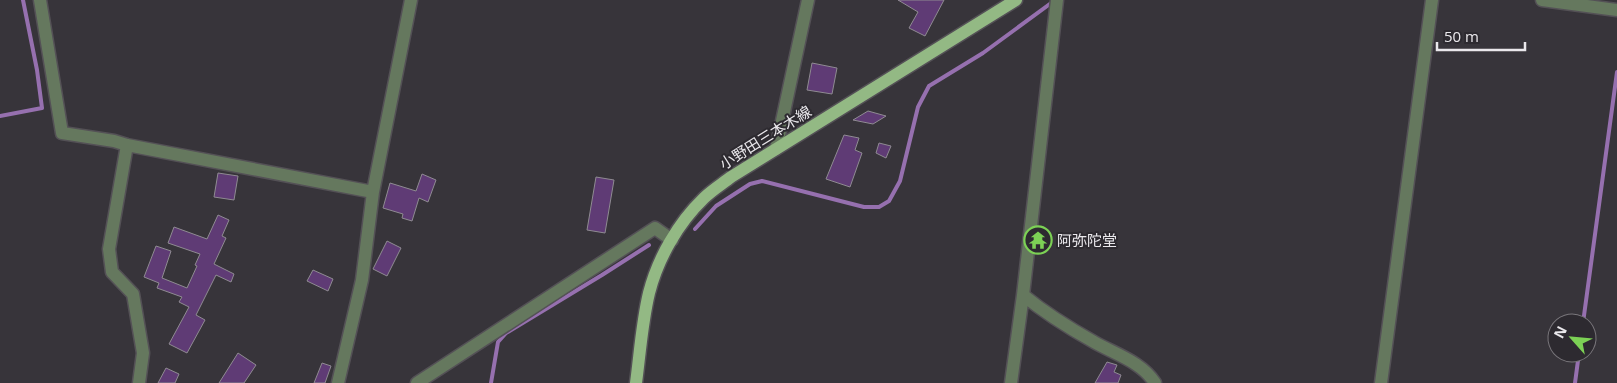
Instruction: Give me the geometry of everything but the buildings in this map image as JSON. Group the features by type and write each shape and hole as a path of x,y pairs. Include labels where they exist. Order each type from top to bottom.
{"main road":[{"name":"小野田三本木線","path":"636,383 649,293 659,265 684,221 704,197 731,177 1016,0"}],"street":[{"path":"40,0 62,133 114,141 373,192"},
{"path":"338,383 362,280 373,192 411,0"},
{"path":"776,149 808,0"},
{"path":"1011,383 1057,0"},
{"path":"1382,383 1432,0"},
{"path":"1542,0 1617,10"},
{"path":"127,145 108,249 112,272 133,294 143,353 139,383"},
{"path":"417,383 655,228 672,240"},
{"path":"1023,295 1047,315 1133,362 1150,374 1155,383"}],"waterway":[{"path":"0,116 42,108 37,70 23,0"},
{"path":"695,229 716,206 750,184 762,181 864,207 879,207 889,201 900,181 918,107 929,86 983,53 1054,1"},
{"path":"1584,313 1617,72"},
{"path":"491,383 498,342 506,333 649,245"},
{"path":"1575,383 1578,363"}],"place":[{"name":"阿弥陀堂","path":"1038,240"}]}
